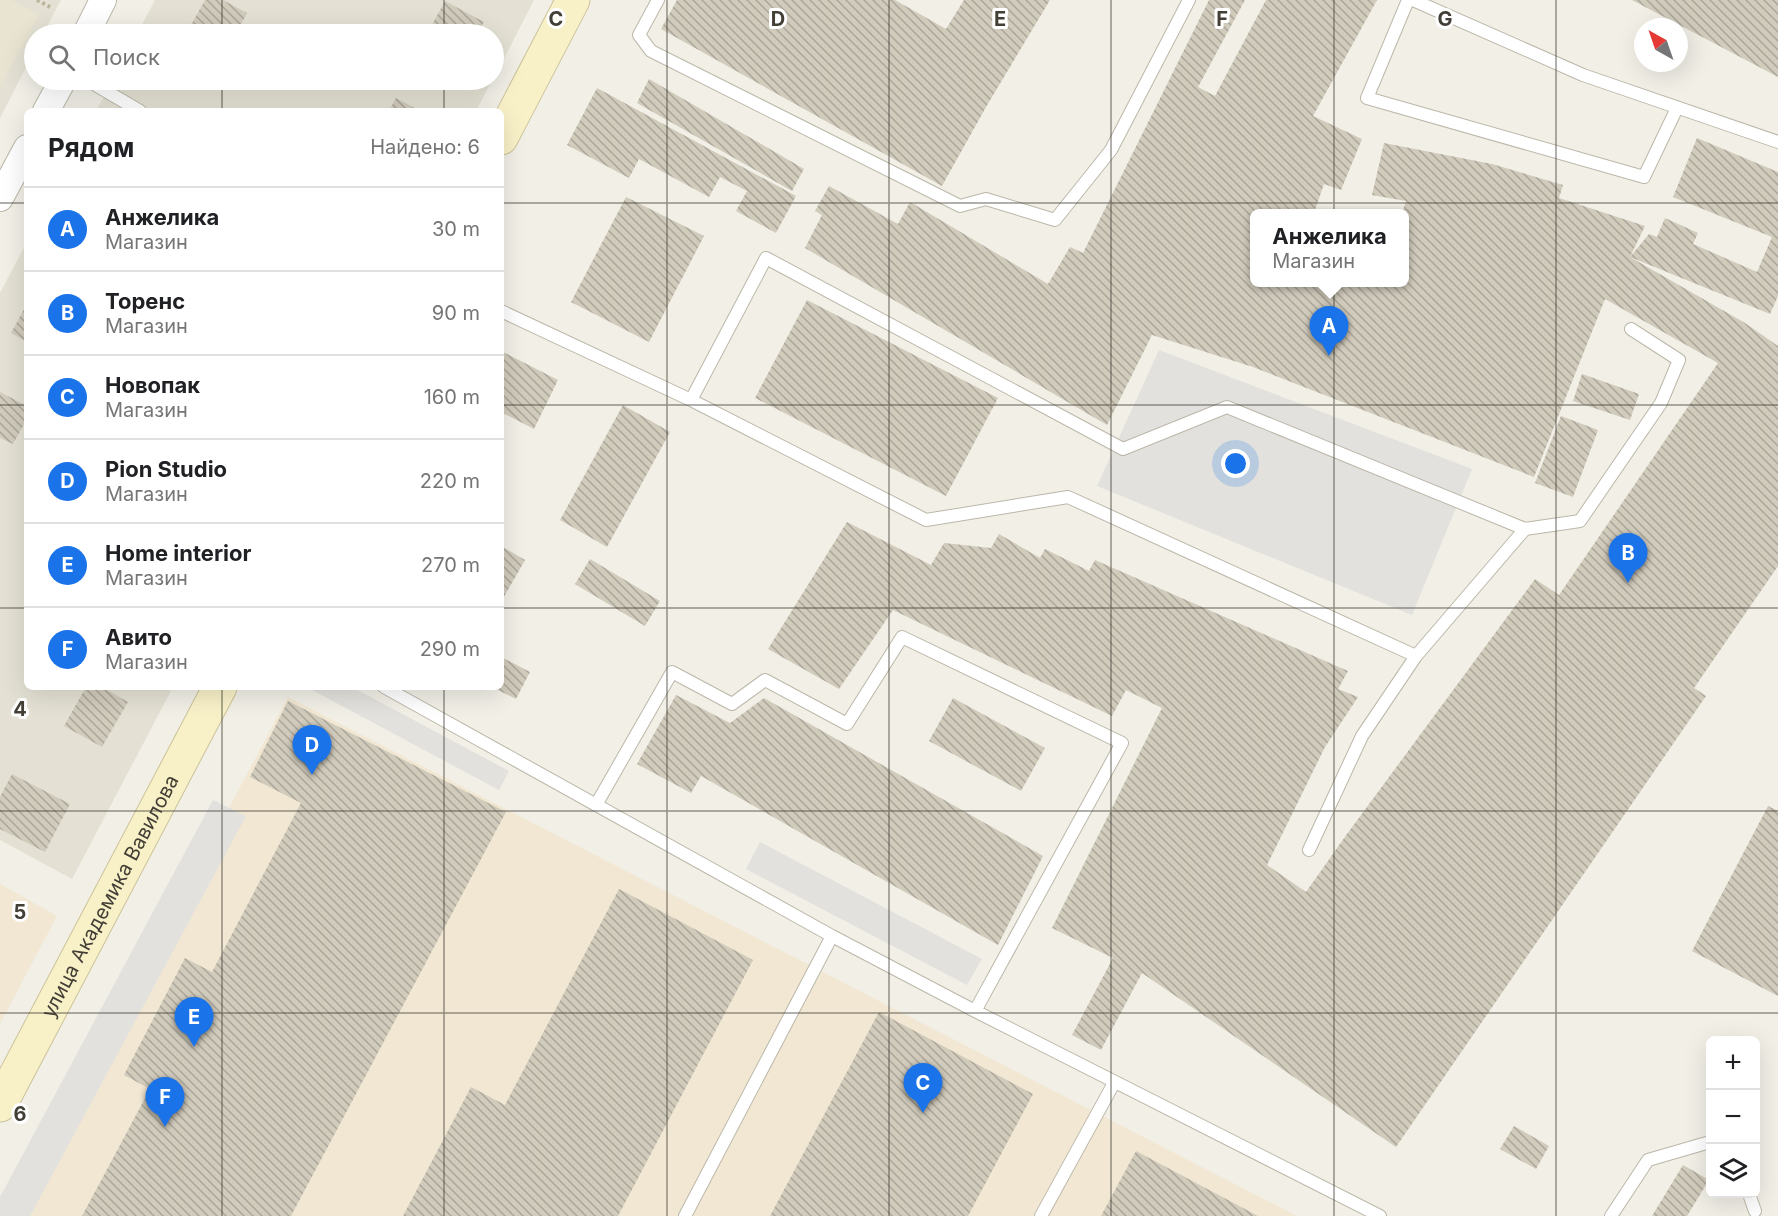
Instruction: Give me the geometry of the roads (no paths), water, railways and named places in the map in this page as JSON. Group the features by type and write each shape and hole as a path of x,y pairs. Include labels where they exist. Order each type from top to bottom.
{"street":[{"path":"91,24 103,0"},
{"path":"504,132 573,0"},
{"path":"48,108 58,90"},
{"path":"0,198 24,154"},
{"name":"улица Академика Вавилова","path":"0,1105 217,690"}],"lane":[{"path":"658,0 639,35 651,51 960,206 986,199 1055,220 1111,150 1190,0"},
{"path":"1408,0 1367,98 1644,177 1677,108"},
{"path":"1413,0 1583,75 1778,142"},
{"path":"104,90 135,108"},
{"path":"691,400 766,258 1123,449 1227,407 1525,529 1580,521 1661,403 1679,360 1631,329"},
{"path":"504,312 691,400 926,520 1068,497 1416,656"},
{"path":"1309,850 1362,736 1416,656 1525,529"},
{"path":"596,805 672,672 732,704 765,680 847,724 902,637 1122,743 975,1011"},
{"path":"389,690 832,936 1114,1083 1380,1216"},
{"path":"685,1216 832,936"},
{"path":"1041,1216 1114,1083"},
{"path":"1611,1216 1648,1160 1706,1143"},
{"path":"1751,1198 1757,1214"}],"place":[{"name":"Анжелика","path":"1329,356"},
{"name":"Торенс","path":"1628,583"},
{"name":"Pion Studio","path":"312,775"},
{"name":"Home interior","path":"194,1047"},
{"name":"Новопак","path":"923,1113"},
{"name":"Авито","path":"165,1127"}]}
